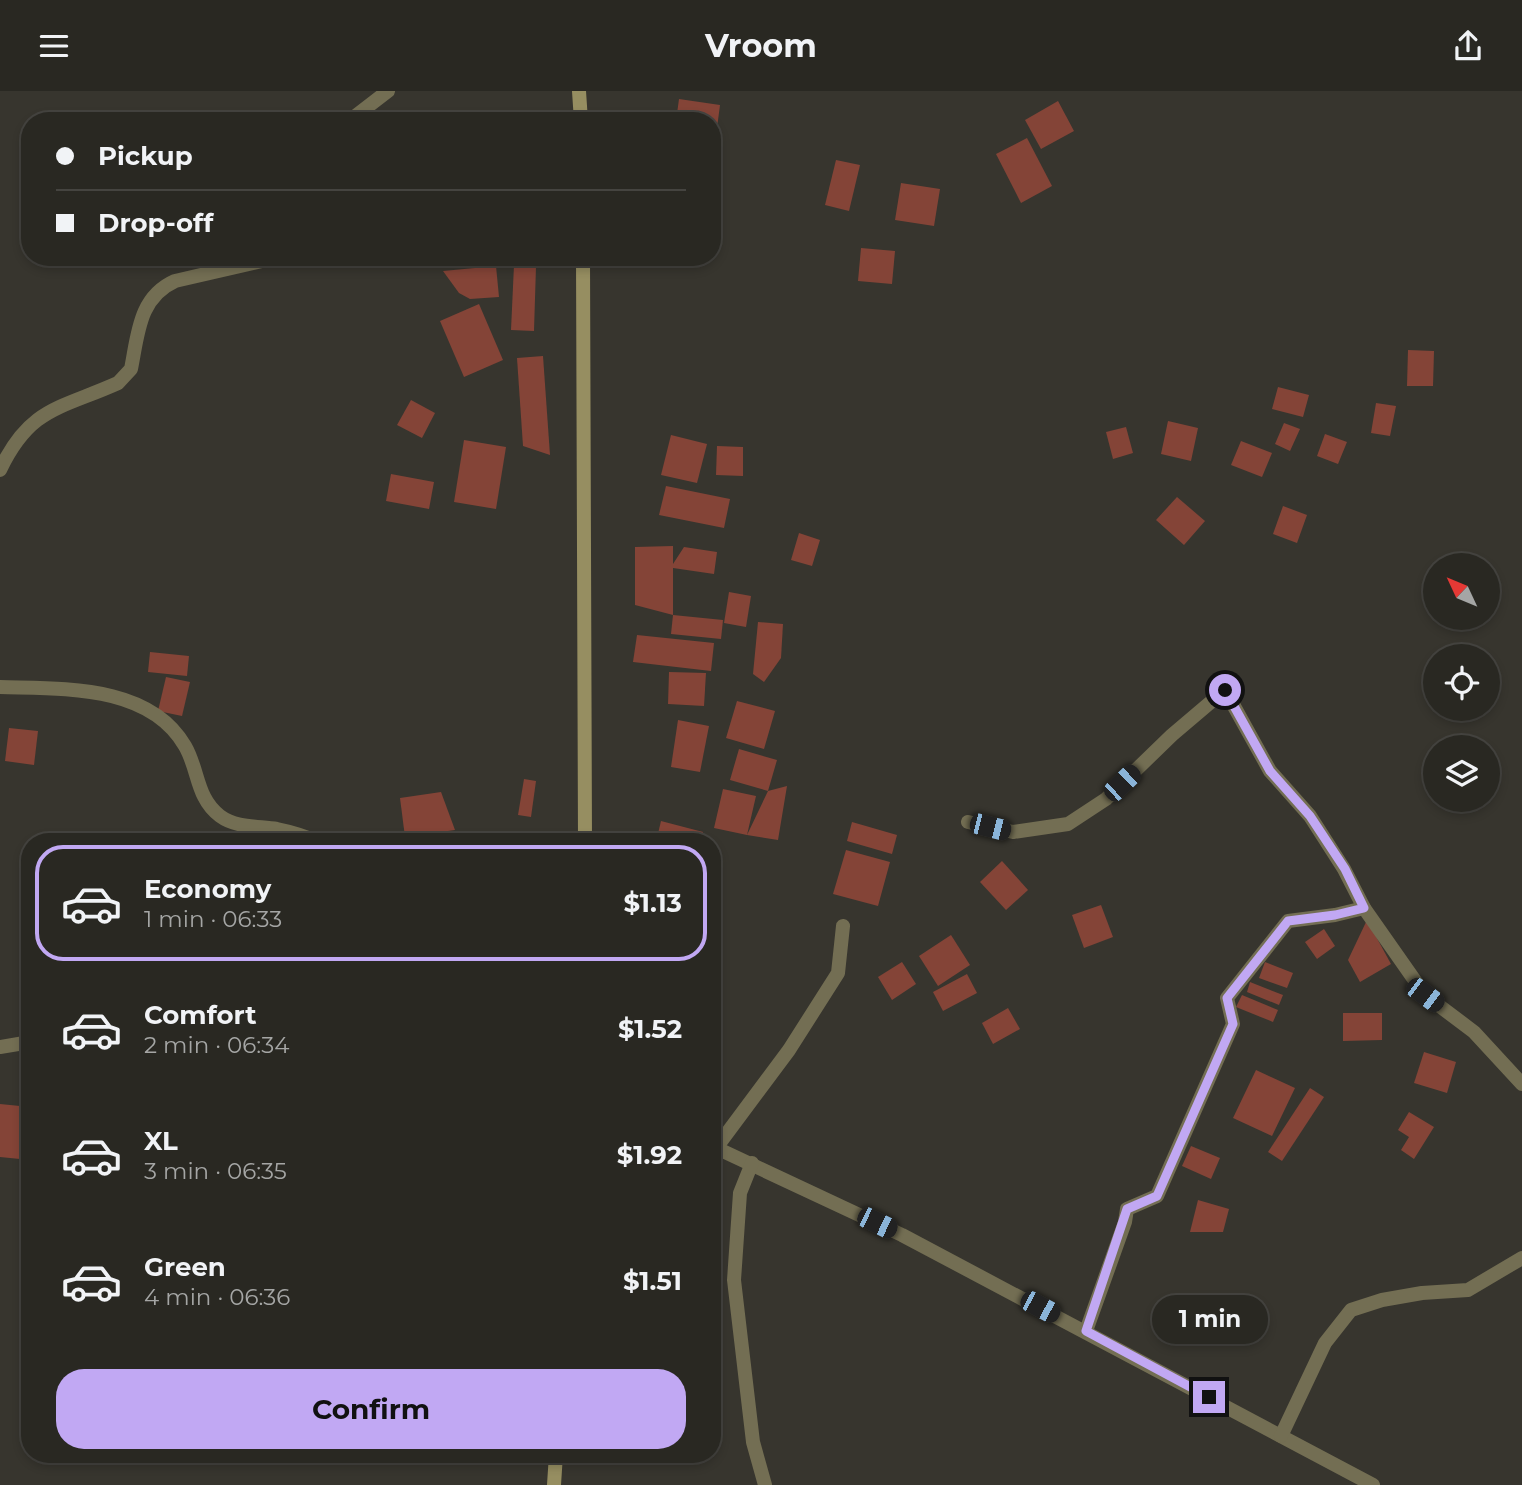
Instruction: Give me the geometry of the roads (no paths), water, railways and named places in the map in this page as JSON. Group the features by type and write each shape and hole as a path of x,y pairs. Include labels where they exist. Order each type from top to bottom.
{"main road":[{"path":"579,91 580,112"},
{"path":"583,266 585,833"},
{"path":"554,1485 555,1463"}],"street":[{"path":"361,112 388,91"},
{"path":"0,470 27,425 52,410 118,383 125,377 131,369 147,304 164,286 185,278 239,266"},
{"path":"0,687 82,692 132,701 156,715 175,731 186,748 201,796 221,817 239,824 291,833"},
{"path":"968,822 1013,832 1068,824 1106,799 1225,690 1270,771 1310,816 1345,869 1364,908 1425,995 1474,1032 1522,1084"},
{"path":"1086,1331 1127,1209 1157,1196 1233,1024 1227,998 1288,921 1364,908"},
{"path":"721,1138 789,1050 838,973 843,926"},
{"path":"0,1047 21,1044"},
{"path":"721,1150 902,1235 1373,1485"},
{"path":"752,1163 740,1193 734,1280 753,1442 765,1485"},
{"path":"1281,1436 1325,1342 1351,1310 1382,1300 1422,1293 1468,1290 1522,1258"}]}
